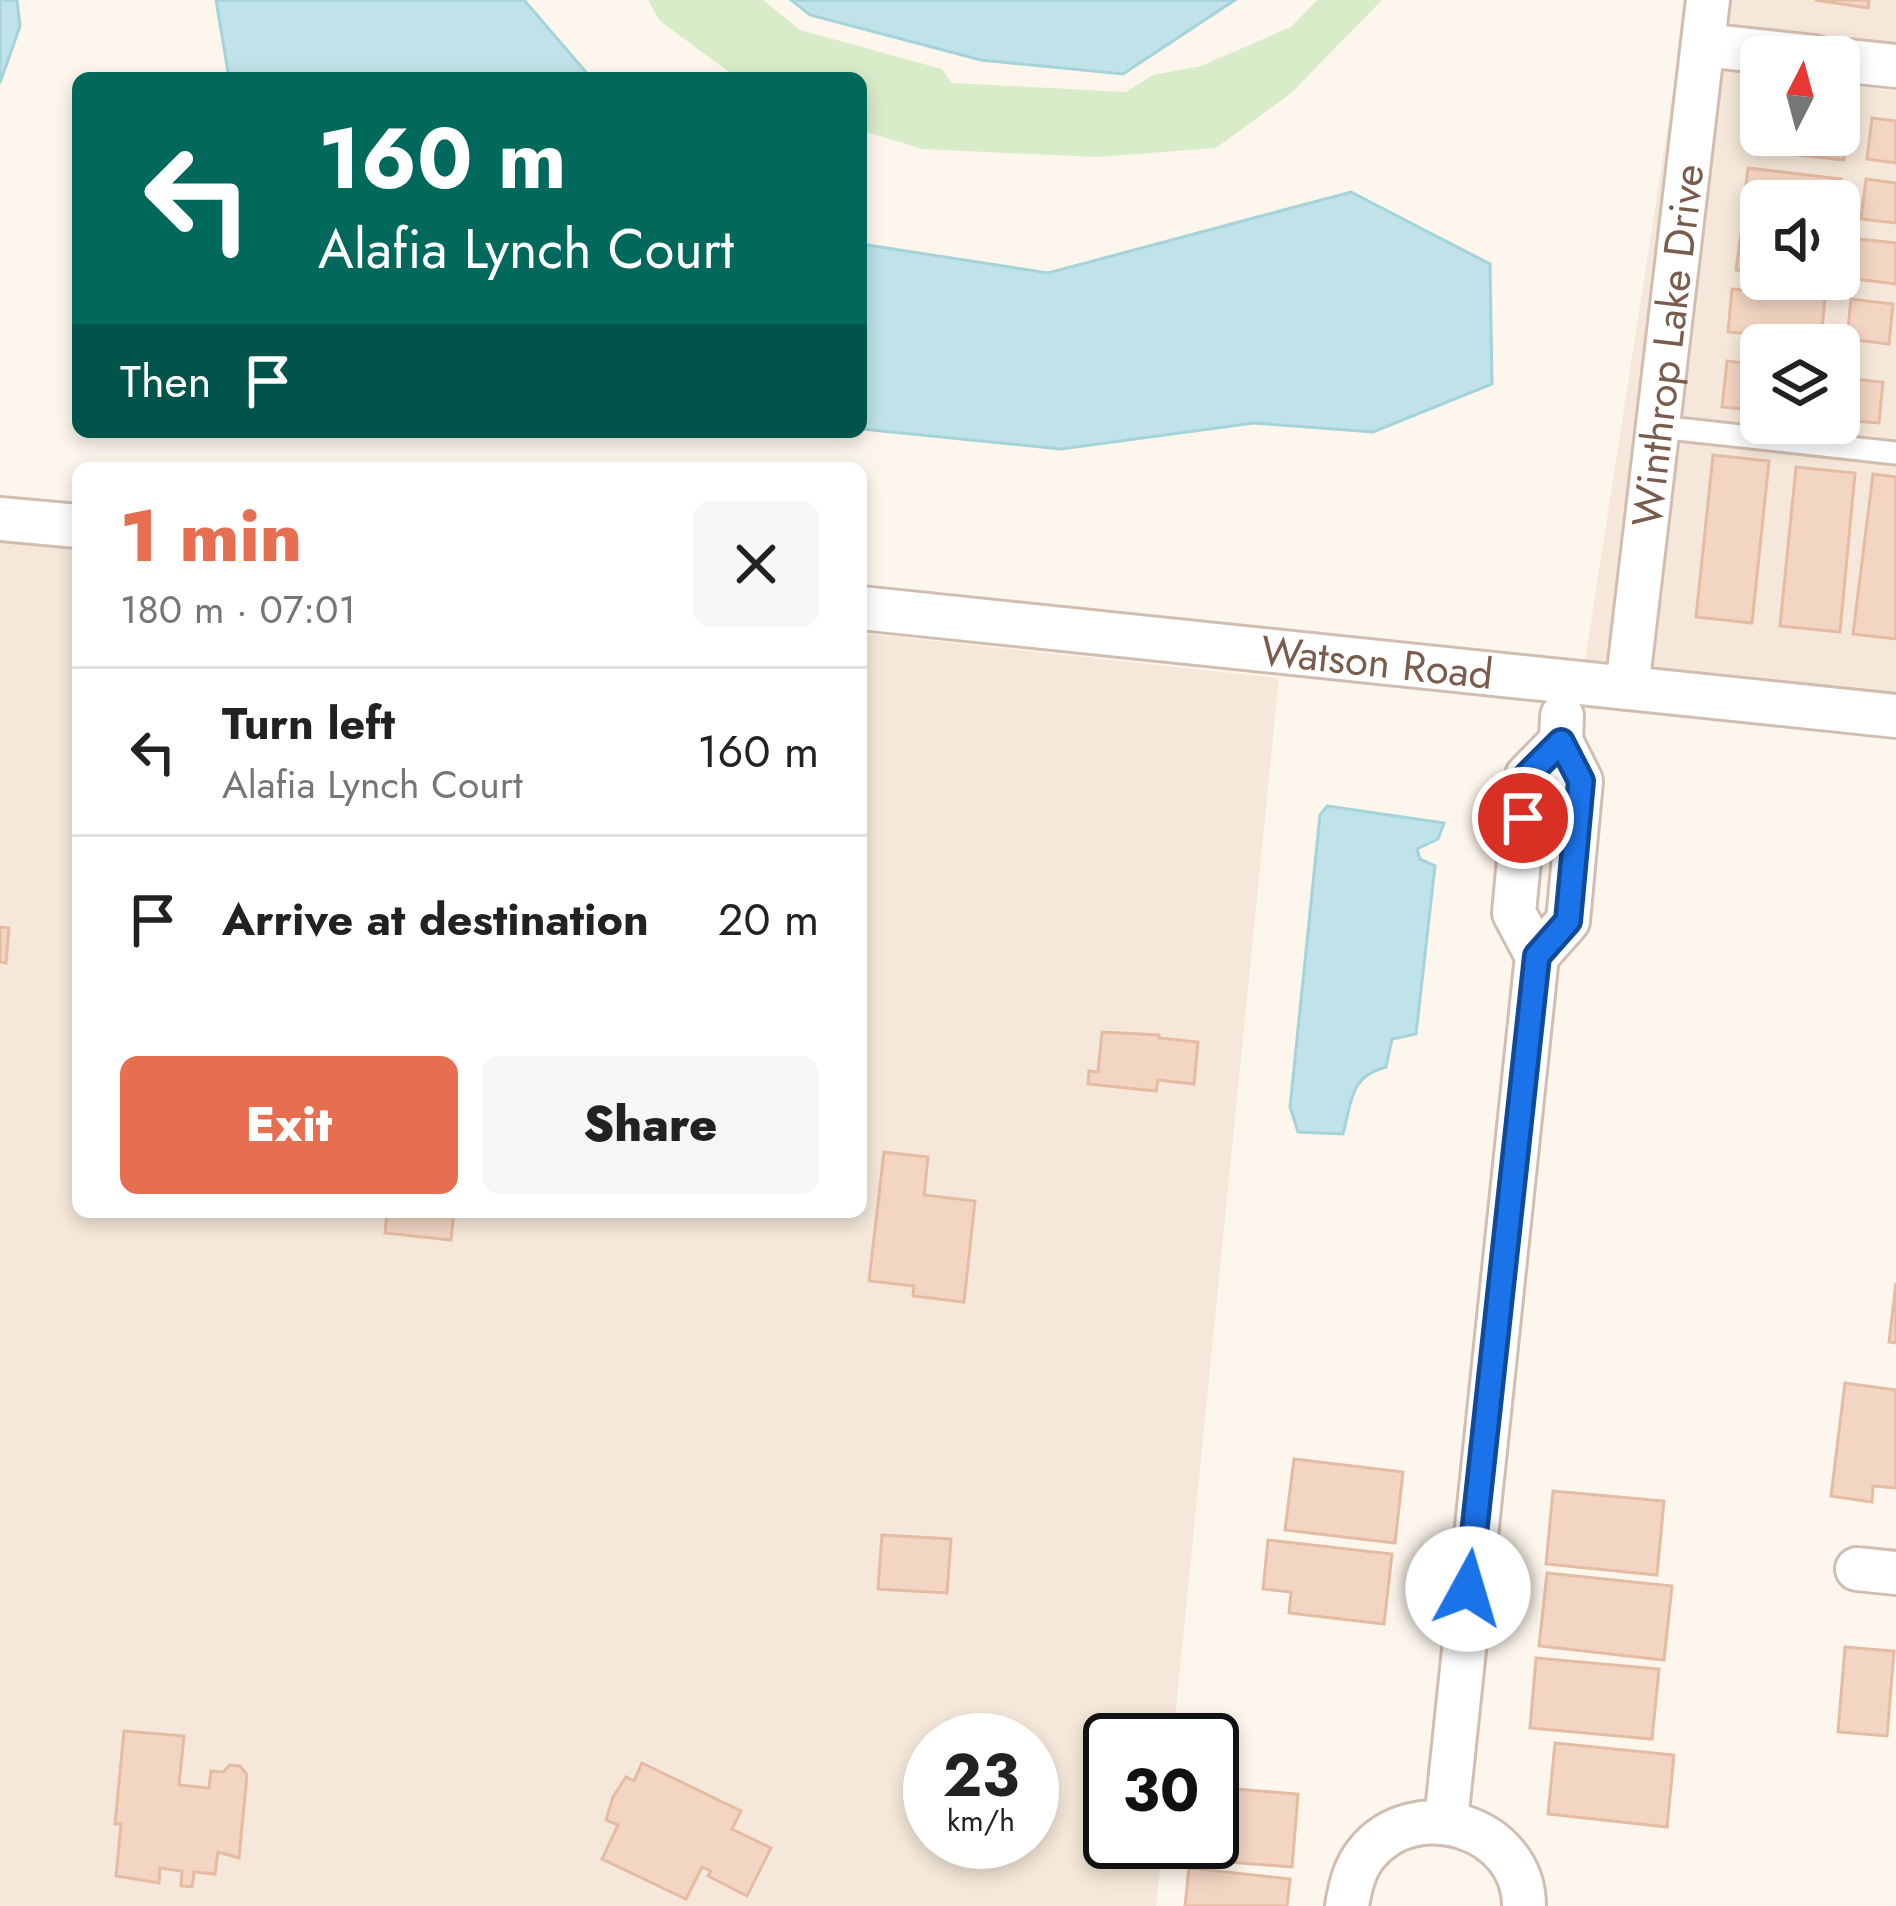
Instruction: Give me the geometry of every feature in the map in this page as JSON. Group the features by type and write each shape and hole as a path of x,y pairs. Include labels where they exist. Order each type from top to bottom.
{"street":[{"name":"Winthrop Lake Drive","path":"1627,688 1708,0"},
{"path":"1702,45 1740,49"},
{"path":"1860,62 1896,66"},
{"path":"0,519 72,525"},
{"name":"Watson Road","path":"867,609 1896,716"},
{"path":"1446,1821 1537,956 1568,921 1581,781 1561,742 1562,686"},
{"path":"1347,1906 1352,1880 1366,1854 1388,1834 1416,1823 1446,1821 1474,1829 1497,1845 1515,1868 1524,1906"}],"lane":[{"path":"1658,427 1896,453"}],"shaded area":[{"path":"1683,0 1690,0 1610,670 1584,667 1674,86"},
{"path":"1727,0 1896,0 1896,47 1860,43 1860,36 1806,36 1724,26"},
{"path":"1719,68 1740,70 1740,156 1860,156 1860,87 1896,91 1896,706 1648,674"},
{"path":"0,541 72,548 72,1218 867,1218 867,634 1279,678 1176,1713 1083,1713 1083,1869 1160,1869 1156,1906 0,1906"}],"green space":[{"path":"648,0 763,0 800,30 942,69 952,83 1126,92 1153,75 1201,66 1291,27 1317,0 1382,0 1290,94 1216,148 1097,157 922,149 867,132 867,72 729,72 660,21"}],"water":[{"path":"0,0 17,0 20,26 0,83"},
{"path":"216,0 524,0 586,72 228,72"},
{"path":"791,0 1235,0 1123,74 981,60 810,15"},
{"path":"1351,192 1490,264 1492,384 1373,432 1254,423 1061,449 867,430 867,245 1048,273"},
{"path":"1327,806 1444,823 1438,839 1417,849 1420,859 1435,866 1416,1034 1392,1039 1386,1067 1359,1084 1343,1134 1298,1132 1290,1107 1320,815"}],"building":[{"path":"1815,0 1869,0 1868,8"},
{"path":"1872,118 1896,121 1896,163 1867,159"},
{"path":"1748,168 1841,179 1841,180 1747,180"},
{"path":"1866,179 1896,183 1896,223 1861,219"},
{"path":"1860,239 1896,243 1896,284 1860,280"},
{"path":"1732,289 1740,290 1740,300 1825,300 1823,324 1740,324 1740,333 1728,332"},
{"path":"1851,300 1893,304 1889,344 1860,341 1860,324 1848,324"},
{"path":"1727,361 1740,363 1740,409 1722,407"},
{"path":"1860,380 1883,382 1879,423 1860,422"},
{"path":"1713,455 1769,461 1752,623 1696,617"},
{"path":"1796,467 1855,473 1840,632 1780,626"},
{"path":"1873,474 1896,477 1896,639 1853,634"},
{"path":"0,927 9,928 6,963 0,962"},
{"path":"1102,1032 1198,1042 1194,1084 1158,1080 1156,1091 1088,1084 1089,1071 1098,1072"},
{"path":"884,1152 928,1157 924,1195 975,1201 964,1302 913,1296 914,1286 869,1281"},
{"path":"386,1218 453,1218 451,1240 385,1233"},
{"path":"1896,1283 1896,1343 1889,1342"},
{"path":"1845,1383 1896,1390 1896,1488 1873,1486 1872,1502 1831,1496"},
{"path":"1294,1459 1403,1472 1395,1543 1285,1530"},
{"path":"1553,1491 1664,1501 1657,1575 1546,1564"},
{"path":"882,1535 951,1539 947,1593 878,1589"},
{"path":"1268,1540 1392,1554 1384,1624 1289,1613 1291,1592 1263,1589"},
{"path":"1547,1573 1672,1586 1664,1660 1539,1646"},
{"path":"1845,1647 1894,1651 1887,1736 1838,1732"},
{"path":"1536,1658 1659,1669 1652,1739 1530,1728"},
{"path":"124,1731 184,1736 179,1785 209,1788 211,1771 240,1766 247,1775 239,1858 218,1852 215,1874 194,1872 192,1887 181,1886 182,1871 160,1868 159,1883 116,1876 121,1824 115,1824"},
{"path":"1555,1743 1674,1755 1667,1827 1548,1814"},
{"path":"642,1763 741,1811 732,1829 771,1848 747,1896 708,1876 711,1871 702,1867 686,1899 602,1859 618,1825 606,1820 613,1797 626,1777 634,1781"},
{"path":"1239,1789 1298,1794 1292,1867 1239,1863"},
{"path":"1189,1869 1290,1879 1287,1906 1185,1906"}],"route":[{"path":"1468,1589 1537,956 1568,921 1581,781 1561,742 1527,776 1523,818"}]}
